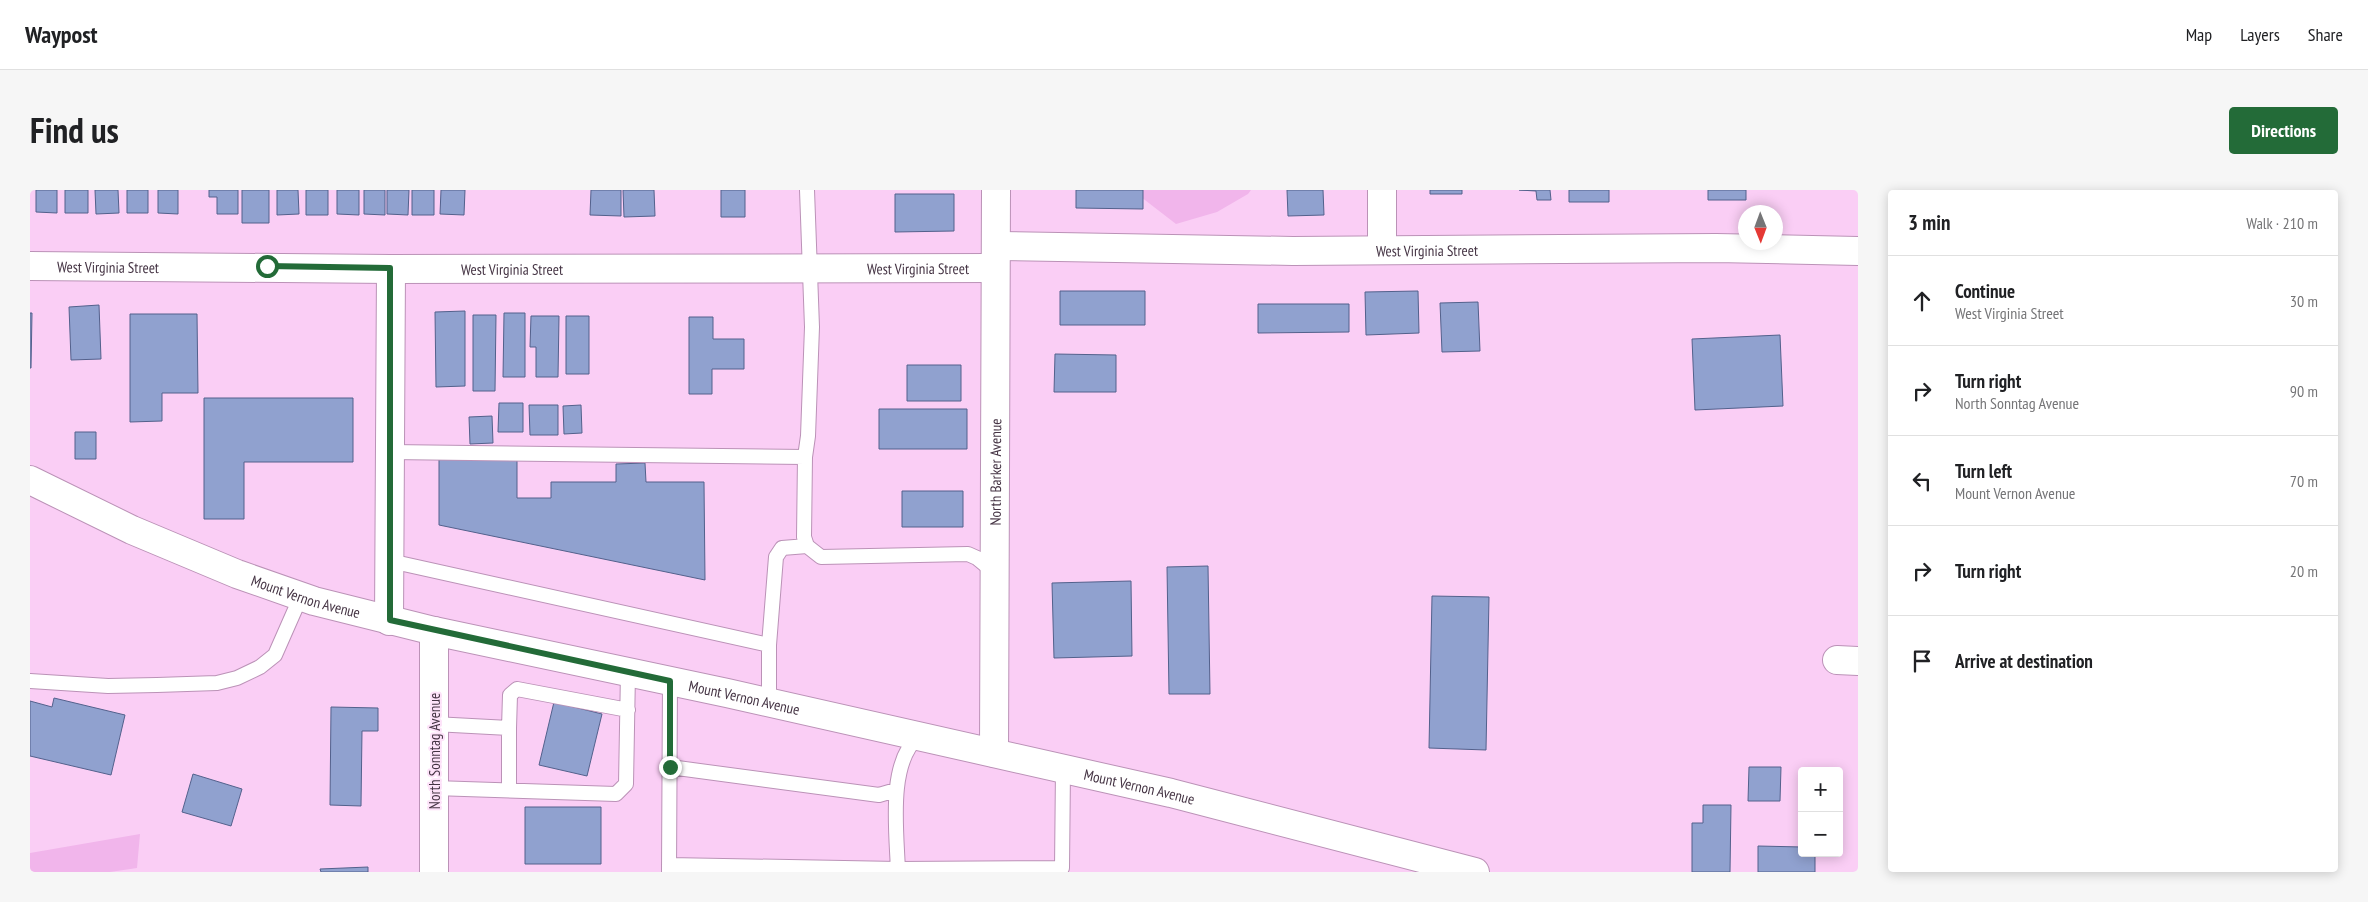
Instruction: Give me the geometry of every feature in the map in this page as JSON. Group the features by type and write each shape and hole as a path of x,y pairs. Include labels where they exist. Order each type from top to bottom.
{"street":[{"name":"North Barker Avenue","path":"994,753 996,190"},
{"path":"1382,190 1382,249"},
{"name":"West Virginia Street","path":"30,266 812,268 995,257 1293,250 1716,248 1858,251"},
{"path":"390,268 390,620"},
{"name":"Mount Vernon Avenue","path":"30,480 132,530 237,574 301,596 434,631 670,681 1171,793 1475,872"},
{"name":"North Sonntag Avenue","path":"434,631 434,872"}],"lane":[{"path":"807,190 812,268 808,436 804,457 804,537 807,546 821,557 968,554 988,565 996,574"},
{"path":"390,452 804,457"},
{"path":"769,703 769,645 776,556 782,548 807,546"},
{"path":"390,561 769,645"},
{"path":"30,681 147,685 217,683 237,678 260,667 274,655 301,596"},
{"path":"434,788 616,794 626,784 628,672"},
{"path":"670,681 669,869 898,871 1062,868 1063,769"},
{"path":"509,790 510,695 517,689 628,710"},
{"path":"434,724 509,728"},
{"path":"898,871 896,790 900,769 910,743 918,737"},
{"path":"670,767 879,795 896,790"}],"shaded area":[{"path":"1140,190 1251,190 1248,194 1217,212 1176,224 1141,197"},
{"path":"140,834 137,868 110,872 30,872 30,853"}],"building":[{"path":"36,190 57,190 57,213 36,212"},
{"path":"65,190 88,190 88,213 65,213"},
{"path":"95,190 118,190 119,213 96,214"},
{"path":"127,190 148,190 148,213 127,213"},
{"path":"158,190 178,190 178,214 158,213"},
{"path":"209,190 238,190 238,214 217,214 217,197 209,197"},
{"path":"242,190 269,190 269,223 242,223"},
{"path":"277,190 298,190 299,214 277,215"},
{"path":"306,190 328,190 328,215 306,215"},
{"path":"337,190 359,190 359,215 337,214"},
{"path":"364,190 385,190 385,215 364,214"},
{"path":"387,190 409,190 408,215 387,214"},
{"path":"412,190 434,190 434,215 412,215"},
{"path":"441,190 465,190 464,215 440,214"},
{"path":"591,190 621,190 621,216 590,215"},
{"path":"623,190 654,190 655,216 624,217"},
{"path":"721,190 745,190 745,217 721,217"},
{"path":"1076,190 1143,190 1143,209 1076,208"},
{"path":"1287,190 1323,190 1324,215 1288,216"},
{"path":"1430,190 1462,190 1462,194 1430,194"},
{"path":"1519,190 1550,190 1551,200 1537,200 1536,191"},
{"path":"1569,190 1609,190 1609,202 1569,202"},
{"path":"1708,190 1746,190 1746,200 1708,200"},
{"path":"895,194 954,194 954,231 895,232"},
{"path":"1060,291 1145,291 1145,325 1060,325"},
{"path":"1418,291 1419,333 1366,335 1365,292"},
{"path":"1478,302 1480,351 1442,352 1440,303"},
{"path":"1258,304 1349,304 1349,332 1258,333"},
{"path":"99,305 101,359 71,360 69,307"},
{"path":"465,311 465,386 436,387 435,312"},
{"path":"30,313 32,313 31,368 30,368"},
{"path":"504,313 525,313 525,377 503,377"},
{"path":"130,314 197,314 198,393 162,393 162,421 130,422"},
{"path":"473,315 496,315 495,391 473,391"},
{"path":"531,316 559,316 558,377 536,377 536,347 530,347"},
{"path":"566,316 589,316 589,374 566,374"},
{"path":"689,317 713,317 713,339 744,339 744,369 712,369 712,394 689,394"},
{"path":"1780,335 1783,406 1695,410 1692,339"},
{"path":"1055,354 1116,355 1116,392 1054,392"},
{"path":"907,365 961,365 961,401 907,401"},
{"path":"204,398 353,398 353,462 244,462 244,519 204,519"},
{"path":"499,403 523,403 523,432 498,432"},
{"path":"529,405 558,405 558,435 530,435"},
{"path":"581,405 582,433 564,434 563,406"},
{"path":"879,409 967,409 967,449 879,449"},
{"path":"492,416 493,443 470,444 469,417"},
{"path":"75,432 96,432 96,459 75,459"},
{"path":"439,459 517,459 517,498 551,498 551,482 616,482 616,464 645,463 646,482 704,482 705,580 439,525"},
{"path":"902,491 963,491 963,527 902,527"},
{"path":"1208,566 1210,694 1169,694 1167,567"},
{"path":"1131,581 1132,656 1054,658 1052,583"},
{"path":"1432,596 1489,597 1486,750 1429,748"},
{"path":"54,698 125,715 111,775 30,756 30,701 52,707"},
{"path":"554,702 602,714 587,776 539,765"},
{"path":"331,707 378,708 378,731 362,731 361,806 330,805"},
{"path":"1749,767 1781,767 1780,801 1748,801"},
{"path":"193,774 242,789 231,826 182,812"},
{"path":"1703,805 1731,805 1730,872 1692,872 1692,823 1703,823"},
{"path":"525,807 601,807 601,864 525,864"},
{"path":"1758,846 1798,847 1798,857 1815,857 1815,872 1758,872"},
{"path":"368,867 368,872 321,872 320,869"}],"route":[{"path":"267,266 390,268 390,620 670,681 670,767"}]}
